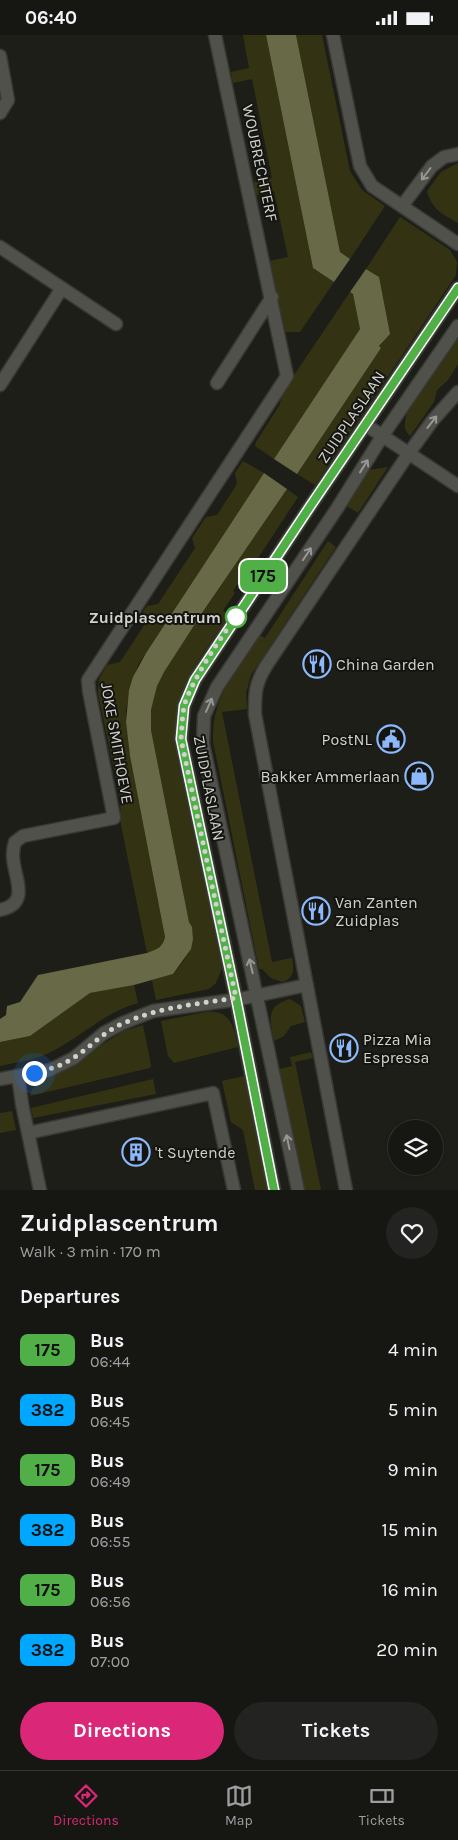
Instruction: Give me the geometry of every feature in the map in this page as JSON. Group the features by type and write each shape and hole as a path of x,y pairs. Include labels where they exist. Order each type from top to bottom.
{"street":[{"name":"WOUBRECHTERF","path":"216,35 288,376 242,446"},
{"path":"333,35 360,167 372,186 458,244"},
{"path":"0,56 8,100 0,113"},
{"path":"402,206 432,166 444,157 458,154"},
{"path":"0,247 116,324"},
{"path":"0,385 62,288"},
{"name":"ZUIDPLASLAAN","path":"274,1190 236,998 181,739 184,706 195,680 236,616 458,288"},
{"path":"217,383 272,297"},
{"name":"ZUIDPLASLAAN","path":"298,1190 203,744 204,717 217,687 338,507 383,435 458,326"},
{"path":"346,1190 255,714 254,692 266,666 410,453 433,420 458,392"},
{"path":"366,425 458,485"},
{"name":"JOKE SMITHOEVE","path":"0,910 8,909 18,900 19,890 12,854 15,842 23,837 114,819 88,679 242,446"},
{"path":"0,1079 50,1070 74,1058 104,1033 153,1011 257,996 307,985"},
{"path":"18,1076 40,1190"},
{"path":"28,1133 213,1093 234,1190"}],"shaded area":[{"path":"243,35 266,35 313,268 334,282 300,332 284,332 269,261 288,257 274,191 256,195 253,182 272,178 252,79 233,83 231,72 249,68"},
{"path":"266,35 296,35 340,252 350,259 334,282 313,268"},
{"path":"296,35 322,35 350,171 362,190 385,206 350,259 340,252"},
{"path":"458,163 458,223 435,207 427,191 441,172"},
{"path":"400,217 450,250 457,262 456,275 315,485 297,474 381,348 379,347 384,340 379,277 366,269"},
{"path":"366,269 379,277 390,334 379,346 381,348 297,474 274,459 360,329 353,294 350,292"},
{"path":"350,292 353,294 360,329 274,459 255,446 256,442 279,406 284,390"},
{"path":"458,336 458,364 448,380 437,390 434,402 410,436 405,428 407,412"},
{"path":"243,461 264,473 138,665 126,709 130,756 165,937 160,949 147,953 121,825 120,798 98,693 99,679 107,665 120,662 145,624 142,613 147,606 158,604 195,548 192,538 206,517 217,515 237,484 235,473"},
{"path":"388,467 358,513 345,505 369,470"},
{"path":"264,473 287,489 164,672 157,686 151,710 151,730 189,922 192,927 193,939 191,949 173,974 134,985 90,993 30,1036 0,1042 0,1019 6,1015 7,1006 20,1002 38,975 147,953 159,948 164,941 165,937 130,756 126,722 129,690 133,677 146,653"},
{"path":"287,489 298,497 245,578 242,577 233,591 235,593 223,610 229,615 198,661 183,691 178,707 175,746 222,968 216,983 209,989 156,1000 152,980 173,974 190,950 193,936 151,730 151,710 157,686 164,671 204,610"},
{"path":"328,541 336,547 251,675 246,693 247,709 222,712 272,962 292,958 293,973 282,982 271,978 262,969 259,969 213,741 214,725 221,697 234,672 259,635 265,638"},
{"path":"134,985 138,1003 104,1018 47,1054 0,1066 0,1042 30,1036 90,993"},
{"path":"290,999 301,1006 305,1022 291,1026 284,1036 274,1041 271,1015 276,1006"},
{"path":"206,1012 221,1014 230,1021 238,1047 174,1063 168,1056 161,1021"},
{"path":"143,1025 150,1068 30,1096 31,1091 41,1077 76,1061 124,1031"},
{"path":"311,1052 313,1058 295,1062 321,1190 304,1190 279,1069 292,1066 290,1057"},
{"path":"244,1076 267,1190 255,1190 243,1130 231,1122 222,1081"},
{"path":"153,1079 156,1094 33,1118 31,1108"},
{"path":"12,1111 16,1130 0,1133 0,1113"}],"bus line":[{"name":"175","path":"274,1190 236,998 181,739 184,706 195,680 236,616 458,288"}],"place":[{"name":"Zuidplascentrum","path":"236,617"},
{"name":"China Garden","path":"317,664"},
{"name":"PostNL","path":"391,739"},
{"name":"Bakker Ammerlaan","path":"419,776"},
{"name":"Van Zanten Zuidplas","path":"316,911"},
{"name":"Pizza Mia Espressa","path":"344,1048"},
{"name":"'t Suytende","path":"136,1152"}],"route":[{"path":"34,1073 50,1070 74,1058 104,1033 153,1011 236,998 181,739 184,706 188,694 236,617"}]}
